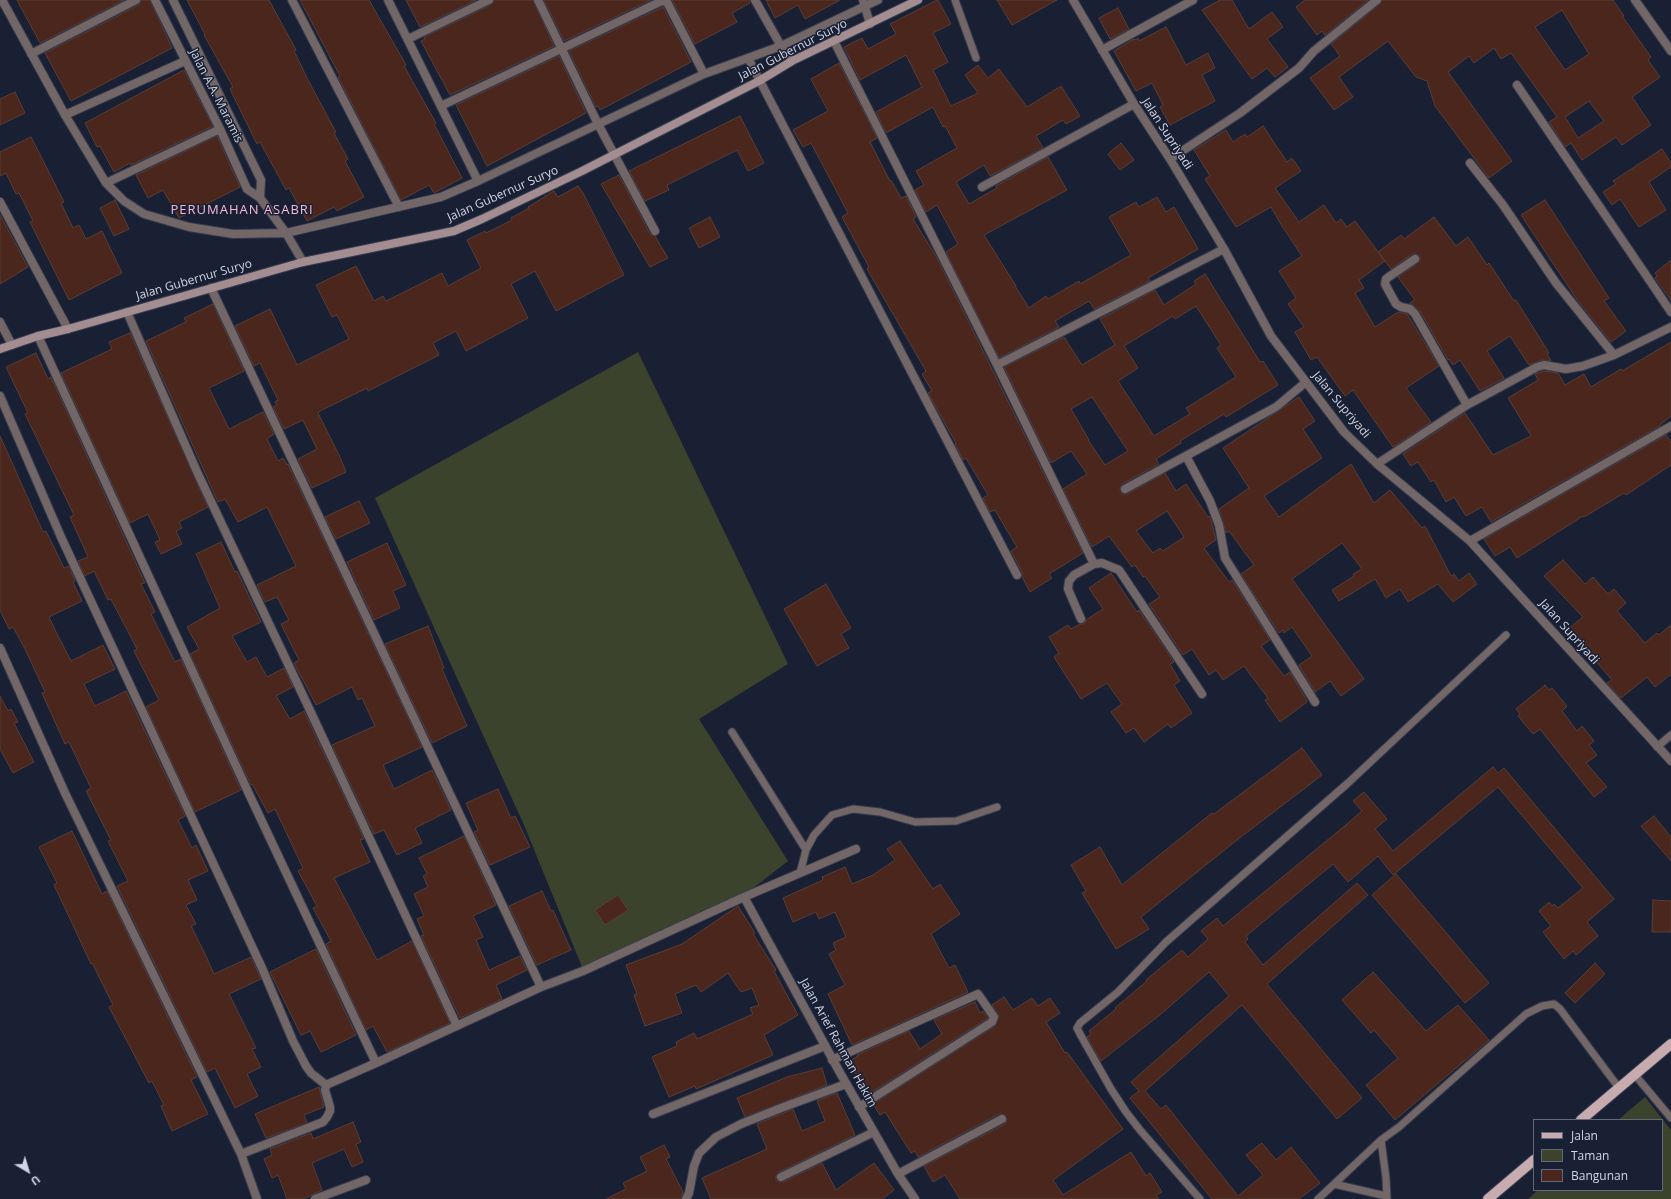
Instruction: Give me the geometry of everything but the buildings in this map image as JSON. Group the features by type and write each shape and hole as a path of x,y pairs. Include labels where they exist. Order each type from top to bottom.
{"main road":[{"name":"Jalan Gubernur Suryo","path":"0,349 38,336 68,329 303,262 454,231 482,219 615,154 759,81 792,61 918,0"},
{"path":"1582,1119 1671,1044"},
{"path":"1488,1199 1533,1161"}],"street":[{"path":"2,0 65,115 106,183 124,201 144,214 189,227 233,234 286,233 441,197 704,74 780,46 864,3 878,0"},
{"path":"31,54 136,0"},
{"name":"Jalan A.A. Maramis","path":"155,0 220,129 247,189 260,198 286,233 303,262"},
{"name":"Jalan A.A. Maramis","path":"173,0 262,180 260,198"},
{"path":"292,0 399,207"},
{"path":"388,0 478,181"},
{"path":"408,39 489,0"},
{"path":"538,0 598,124 654,231"},
{"path":"755,0 780,46 792,61"},
{"name":"Jalan Supriyadi","path":"1073,0 1134,104 1170,159 1224,249 1271,336 1344,432 1377,464 1470,541 1671,761"},
{"path":"1102,50 1193,0"},
{"path":"1170,159 1252,104 1299,68 1314,51 1377,0"},
{"path":"1635,0 1671,51"},
{"path":"441,106 662,1 667,2 704,74"},
{"path":"864,3 870,24"},
{"path":"834,41 997,365 1094,564"},
{"path":"748,58 1017,574"},
{"path":"65,115 185,61"},
{"path":"1518,85 1671,312"},
{"path":"982,188 1134,104"},
{"path":"106,183 220,129"},
{"path":"1470,163 1503,205 1556,283 1614,355"},
{"path":"0,202 68,329"},
{"path":"997,365 1224,249"},
{"path":"1415,259 1386,279 1385,284 1396,304 1410,309 1415,314 1467,405"},
{"path":"211,288 541,987"},
{"path":"127,312 198,474 457,1026"},
{"path":"0,322 12,345"},
{"path":"1377,464 1467,405 1537,367 1544,365 1566,369 1583,366 1614,355 1671,326"},
{"path":"38,336 248,794 376,1063"},
{"path":"1125,489 1276,407 1306,382"},
{"path":"0,396 60,537 262,968 293,1041 306,1066 326,1085"},
{"path":"1470,541 1671,426"},
{"path":"1186,456 1210,501 1219,525 1224,558 1315,702"},
{"path":"1081,619 1068,589 1068,581 1074,575 1094,564 1102,563 1119,570 1202,694"},
{"path":"0,648 64,793 241,1154 256,1199"},
{"path":"326,1085 541,987 583,971 744,897 856,848"},
{"name":"Jalan Arief Rahman Hakim","path":"744,897 846,1084 898,1174 915,1199"},
{"path":"833,1060 978,994 994,1017 992,1022 860,1107"},
{"path":"653,1114 825,1046"},
{"path":"686,1199 689,1193 694,1166 700,1153 716,1137 741,1124 846,1084"},
{"path":"241,1154 323,1122 330,1112 325,1090 326,1085"},
{"path":"898,1174 1002,1119"},
{"path":"781,1177 874,1132"},
{"path":"316,1199 366,1180"}],"lane":[{"path":"955,0 976,58"},
{"path":"1200,1199 1140,1130 1122,1106 1077,1028 1080,1023 1118,992 1166,942 1348,783 1506,635"},
{"path":"732,732 806,850"},
{"path":"1658,747 1671,735"},
{"path":"800,873 806,850 814,835 832,815 853,809 880,812 915,822 956,821 997,808"},
{"path":"1318,1199 1381,1140 1398,1127 1526,1014 1549,1004 1554,1004 1560,1009 1619,1088"},
{"path":"1635,1075 1671,1118"},
{"path":"1334,1184 1386,1198 1386,1178 1381,1140"}],"green space":[{"path":"638,352 788,664 699,719 788,861 743,896 582,967 524,825 375,498"},
{"path":"1645,1097 1662,1119 1619,1119"},
{"path":"1663,1120 1671,1130 1671,1199 1528,1199 1537,1191 1663,1191"}],"district":[{"name":"PERUMAHAN ASABRI","path":"242,210"}]}
